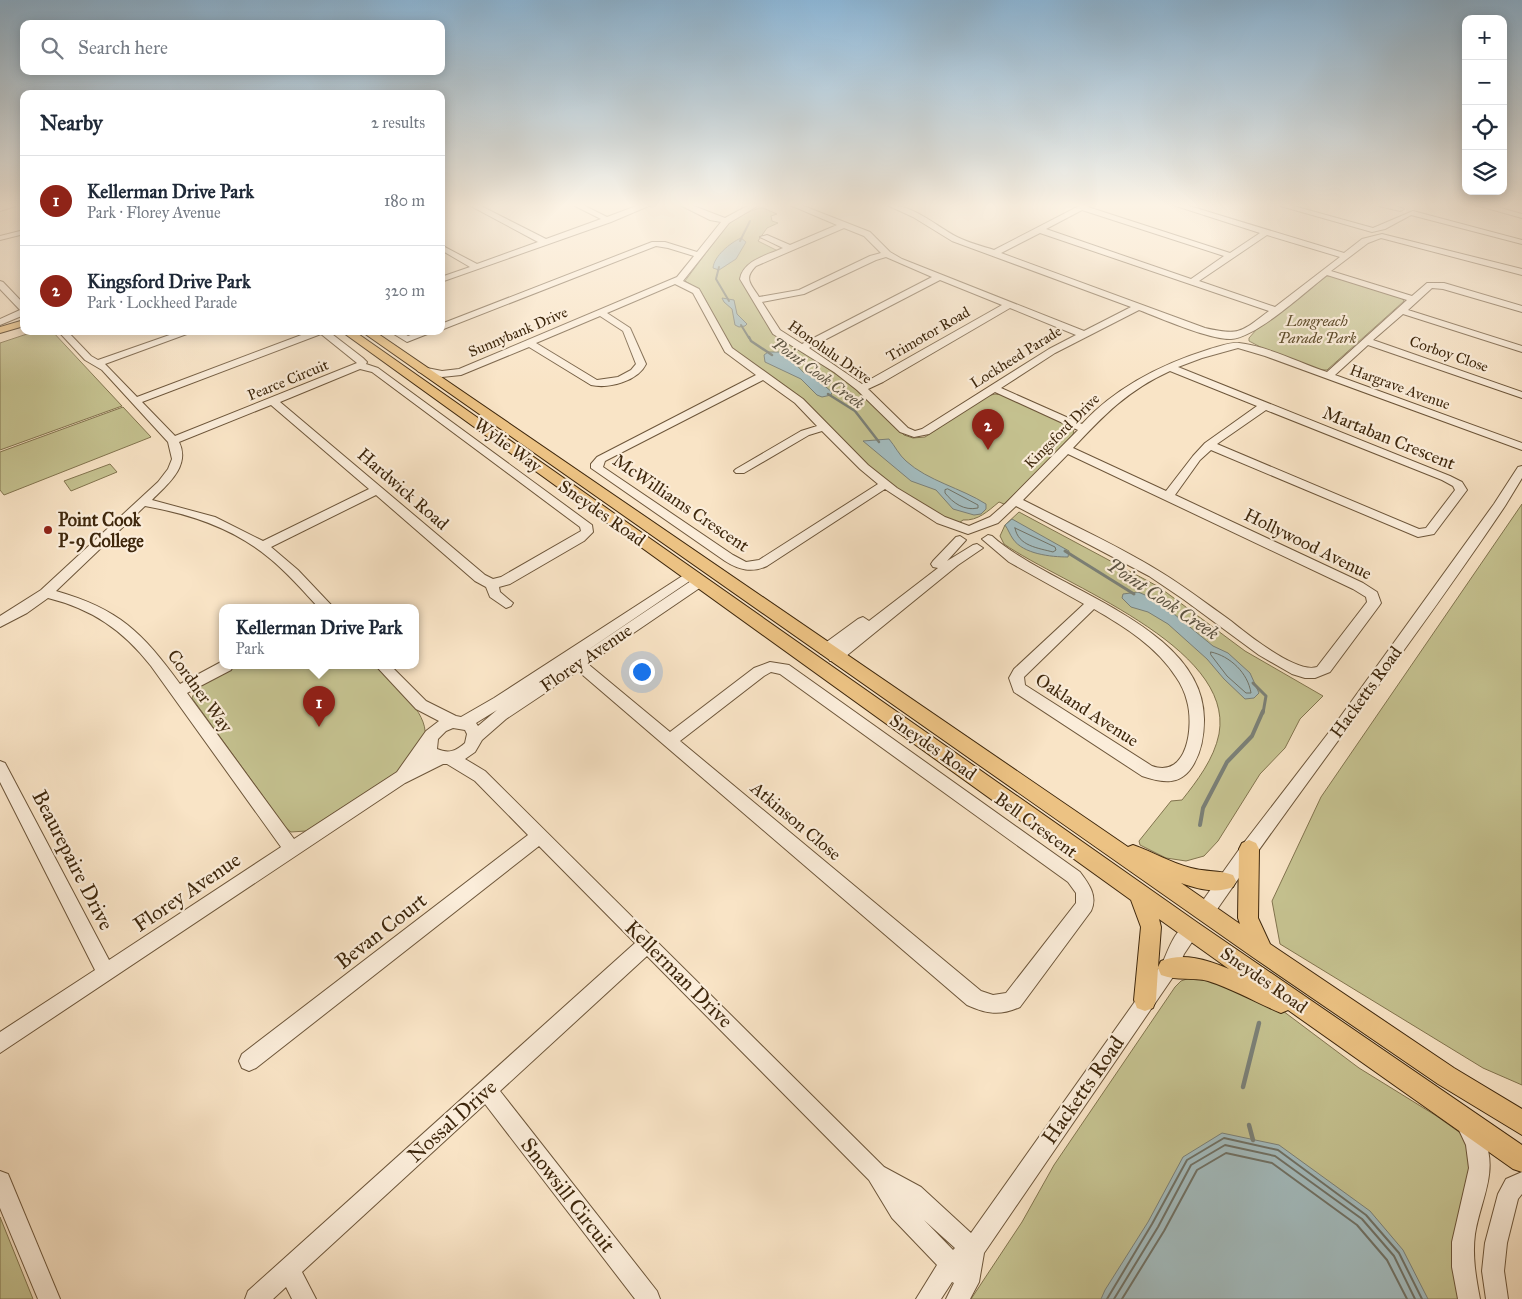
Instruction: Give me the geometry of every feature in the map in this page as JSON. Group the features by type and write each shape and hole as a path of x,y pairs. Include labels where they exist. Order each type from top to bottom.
{"main road":[{"path":"0,330 20,324"},
{"path":"0,337 20,331"},
{"name":"Sneydes Road","path":"352,335 699,576 826,657 1101,840 1446,1076 1522,1123"},
{"name":"Sneydes Road","path":"372,335 449,389 699,576"},
{"name":"Sneydes Road","path":"826,657 1191,930 1522,1160"},
{"path":"1101,840 1196,879 1215,883 1226,881"},
{"path":"1248,849 1248,918 1262,951"},
{"path":"1139,892 1151,927 1145,1000"},
{"path":"1191,930 1205,912"},
{"path":"1169,968 1209,970 1326,1023"}],"street":[{"path":"445,279 481,266"},
{"path":"445,325 599,266"},
{"name":"Sunnybank Drive","path":"422,370 445,374 461,372 676,281 692,266"},
{"name":"Honolulu Drive","path":"753,266 746,270 744,279 774,330 861,388 901,427 912,433"},
{"path":"756,300 798,294 858,266"},
{"path":"911,266 1083,334"},
{"path":"1029,266 1226,338 1250,330 1334,266"},
{"path":"1144,266 1276,310"},
{"path":"1192,282 1217,266"},
{"path":"1498,266 1522,272"},
{"path":"1326,272 1412,299"},
{"path":"802,348 939,277"},
{"path":"676,281 696,291 728,350 799,401 852,456 885,484 941,520 965,534 983,533 983,543"},
{"path":"0,284 20,307"},
{"path":"1328,376 1412,299 1433,284 1522,309"},
{"name":"Trimotor Road","path":"861,388 1009,305"},
{"name":"Lockheed Parade","path":"912,433 925,432 1083,334 1139,306"},
{"path":"1400,310 1522,349"},
{"path":"529,343 595,382 604,384 635,372 641,366 627,330 601,313"},
{"path":"0,322 20,314"},
{"path":"1241,344 1250,330"},
{"path":"0,622 22,610 46,593 167,478 176,466 178,452 173,442 105,368 88,358 66,335"},
{"path":"77,335 96,356 97,362"},
{"path":"97,362 180,335"},
{"path":"135,401 310,335"},
{"name":"Pearce Circuit","path":"173,442 361,366 362,362 360,360 326,335"},
{"path":"399,335 403,338 419,335"},
{"name":"Hargrave Avenue","path":"1226,338 1227,345 1241,344 1522,447"},
{"name":"Kingsford Drive","path":"1215,350 1226,338"},
{"name":"Corboy Close","path":"1366,341 1522,395"},
{"name":"Kingsford Drive","path":"826,657 938,564 965,534 994,520 1015,501 1097,416 1122,395 1171,368 1215,350 1241,344"},
{"name":"Wylie Way","path":"361,366 375,370 586,525 586,532 580,538 505,581 491,584"},
{"name":"Martaban Crescent","path":"1171,368 1446,478 1458,484 1460,492 1430,531 1418,533 1209,445"},
{"name":"Sunnybank Drive","path":"449,389 452,380 461,372"},
{"name":"McWilliams Crescent","path":"764,375 601,460 597,464 597,468 729,558 741,565 750,567 763,563 885,484"},
{"path":"994,388 1084,429"},
{"name":"Hardwick Road","path":"274,402 480,578 491,584 495,594 506,603"},
{"path":"1168,496 1177,487 1192,463 1209,445 1231,426 1264,406"},
{"path":"740,471 805,433 824,427"},
{"name":"Hollywood Avenue","path":"1015,501 1161,578 1199,604 1236,634 1279,660 1306,673 1315,674 1322,671 1372,606 1374,600 1372,595 1358,586 1066,449"},
{"name":"Hacketts Road","path":"1205,912 1248,849 1338,731 1499,506 1522,469"},
{"path":"262,546 377,490"},
{"path":"142,502 169,507 212,520 240,533 262,546 284,564 323,604"},
{"name":"Kingsford Drive","path":"983,543 994,520"},
{"path":"965,534 968,546 983,543 1092,604"},
{"path":"826,657 946,568 983,543"},
{"name":"Florey Avenue","path":"459,722 499,702 574,659 699,576"},
{"name":"Cordner Way","path":"46,593 93,609 118,623 154,658 292,849"},
{"name":"Oakland Avenue","path":"1092,604 1135,628 1154,642 1176,665 1191,692 1198,720 1195,744 1180,771 1171,777 1158,777 1147,772 1029,696 1017,685 1016,678 1019,673 1092,604"},
{"name":"Florey Avenue","path":"473,742 488,725 574,659"},
{"name":"Atkinson Close","path":"574,659 974,998 989,1005 1003,1005"},
{"name":"Bell Crescent","path":"670,740 759,672 770,667 784,669 1074,877 1082,886 1086,896 1083,910 1012,1000 1003,1005"},
{"path":"177,692 220,669"},
{"path":"386,669 421,705 429,722 431,753 446,758 458,756 473,742 472,728 421,705"},
{"path":"430,739 441,726 459,722"},
{"name":"Florey Avenue","path":"399,778 419,756 430,739"},
{"name":"Kellerman Drive","path":"473,742 480,776"},
{"name":"Florey Avenue","path":"0,1044 399,778 446,758"},
{"name":"Kellerman Drive","path":"446,758 480,776 876,1173 900,1210 951,1264 963,1291"},
{"name":"Beaurepaire Drive","path":"0,767 106,973"},
{"name":"Bevan Court","path":"248,1061 540,836"},
{"name":"Hacketts Road","path":"927,1299 951,1264 973,1249 1169,968 1178,948 1191,930"},
{"name":"Nossal Drive","path":"256,1299 648,944"},
{"name":"Snowsill Circuit","path":"487,1090 649,1299"},
{"path":"1462,1120 1476,1140 1481,1165 1467,1222 1463,1249 1464,1275 1469,1299"},
{"name":"Kellerman Drive","path":"876,1173 913,1194 973,1249"},
{"path":"0,1182 49,1299"},
{"path":"1497,1299 1493,1272 1496,1242 1510,1194 1514,1187 1522,1183"},
{"name":"Hacketts Road","path":"963,1291 973,1249"},
{"path":"288,1270 305,1299"}],"green space":[{"path":"696,266 747,266 740,279 771,330 849,383 904,435 913,438 925,437 987,396 995,394 1004,395 1069,425 1074,429 1073,435 1004,504 999,502 982,515 973,519 963,520 959,523 945,518 899,490 862,460 801,399 733,350 700,290 685,281"},
{"name":"Longreach Parade Park","path":"1327,276 1334,276 1402,298 1404,301 1327,370 1320,370 1270,352 1249,341 1249,338 1256,330"},
{"path":"24,335 56,335 122,406 0,450 0,343"},
{"path":"123,407 151,437 4,495 0,490 0,452"},
{"path":"110,464 117,472 71,491 64,481"},
{"path":"1522,504 1522,1085 1483,1068 1280,944 1272,901 1321,797"},
{"path":"1019,512 1159,587 1245,651 1323,696 1300,719 1285,748 1260,774 1218,841 1204,856 1186,861 1166,858 1140,845 1139,841 1171,801 1182,800 1209,761 1219,734 1217,702 1200,673 1173,646 1139,621 1101,598 1004,544 1000,536 1005,525"},
{"path":"231,669 380,669 400,689 415,708 421,717 425,736 400,770 306,831 291,832 286,828 192,698 196,689"},
{"path":"1198,975 1279,1008 1359,1068 1459,1132 1471,1146 1464,1299 971,1299 1022,1222 1054,1165 1175,987 1181,981"},
{"path":"0,1217 33,1299 0,1299"}],"water":[{"path":"713,266 726,266 719,270 713,268"},
{"path":"722,298 734,300 737,314 747,324 745,326 739,327 735,325 732,309"},
{"path":"768,352 780,352 789,357 803,372 815,378 832,392 831,395 822,397 817,395 801,379 765,362 764,355"},
{"path":"889,439 904,459 915,468 976,498 986,504 986,509 981,514 974,515 953,509 936,490 911,481 863,441"},
{"path":"1012,519 1069,551 1068,557 1038,554 1023,548 1013,539 1005,525"},
{"path":"1138,592 1157,600 1213,646 1228,653 1250,673 1259,693 1254,698 1245,699 1207,659 1168,624 1148,612 1131,607 1122,598 1123,594"},
{"path":"1222,1133 1279,1145 1370,1211 1403,1250 1428,1299 1101,1299 1148,1222 1183,1157"}],"waterway":[{"name":"Point Cook Creek","path":"719,267 716,279 729,301"},
{"name":"Point Cook Creek","path":"741,325 749,338"},
{"name":"Point Cook Creek","path":"749,337 751,341 772,355"},
{"name":"Point Cook Creek","path":"828,394 855,411 879,442"},
{"name":"Point Cook Creek","path":"1065,551 1134,594"},
{"name":"Point Cook Creek","path":"1253,683 1266,696 1263,713"},
{"name":"Point Cook Creek","path":"1200,825 1203,808 1227,762 1252,736 1263,711"},
{"name":"Point Cook Creek","path":"1243,1087 1259,1023"},
{"name":"Point Cook Creek","path":"1249,1125 1253,1140"}],"place":[{"name":"Kingsford Drive Park","path":"988,450"},
{"name":"Point Cook P-9 College","path":"48,530"},
{"name":"Kellerman Drive Park","path":"319,727"}]}
